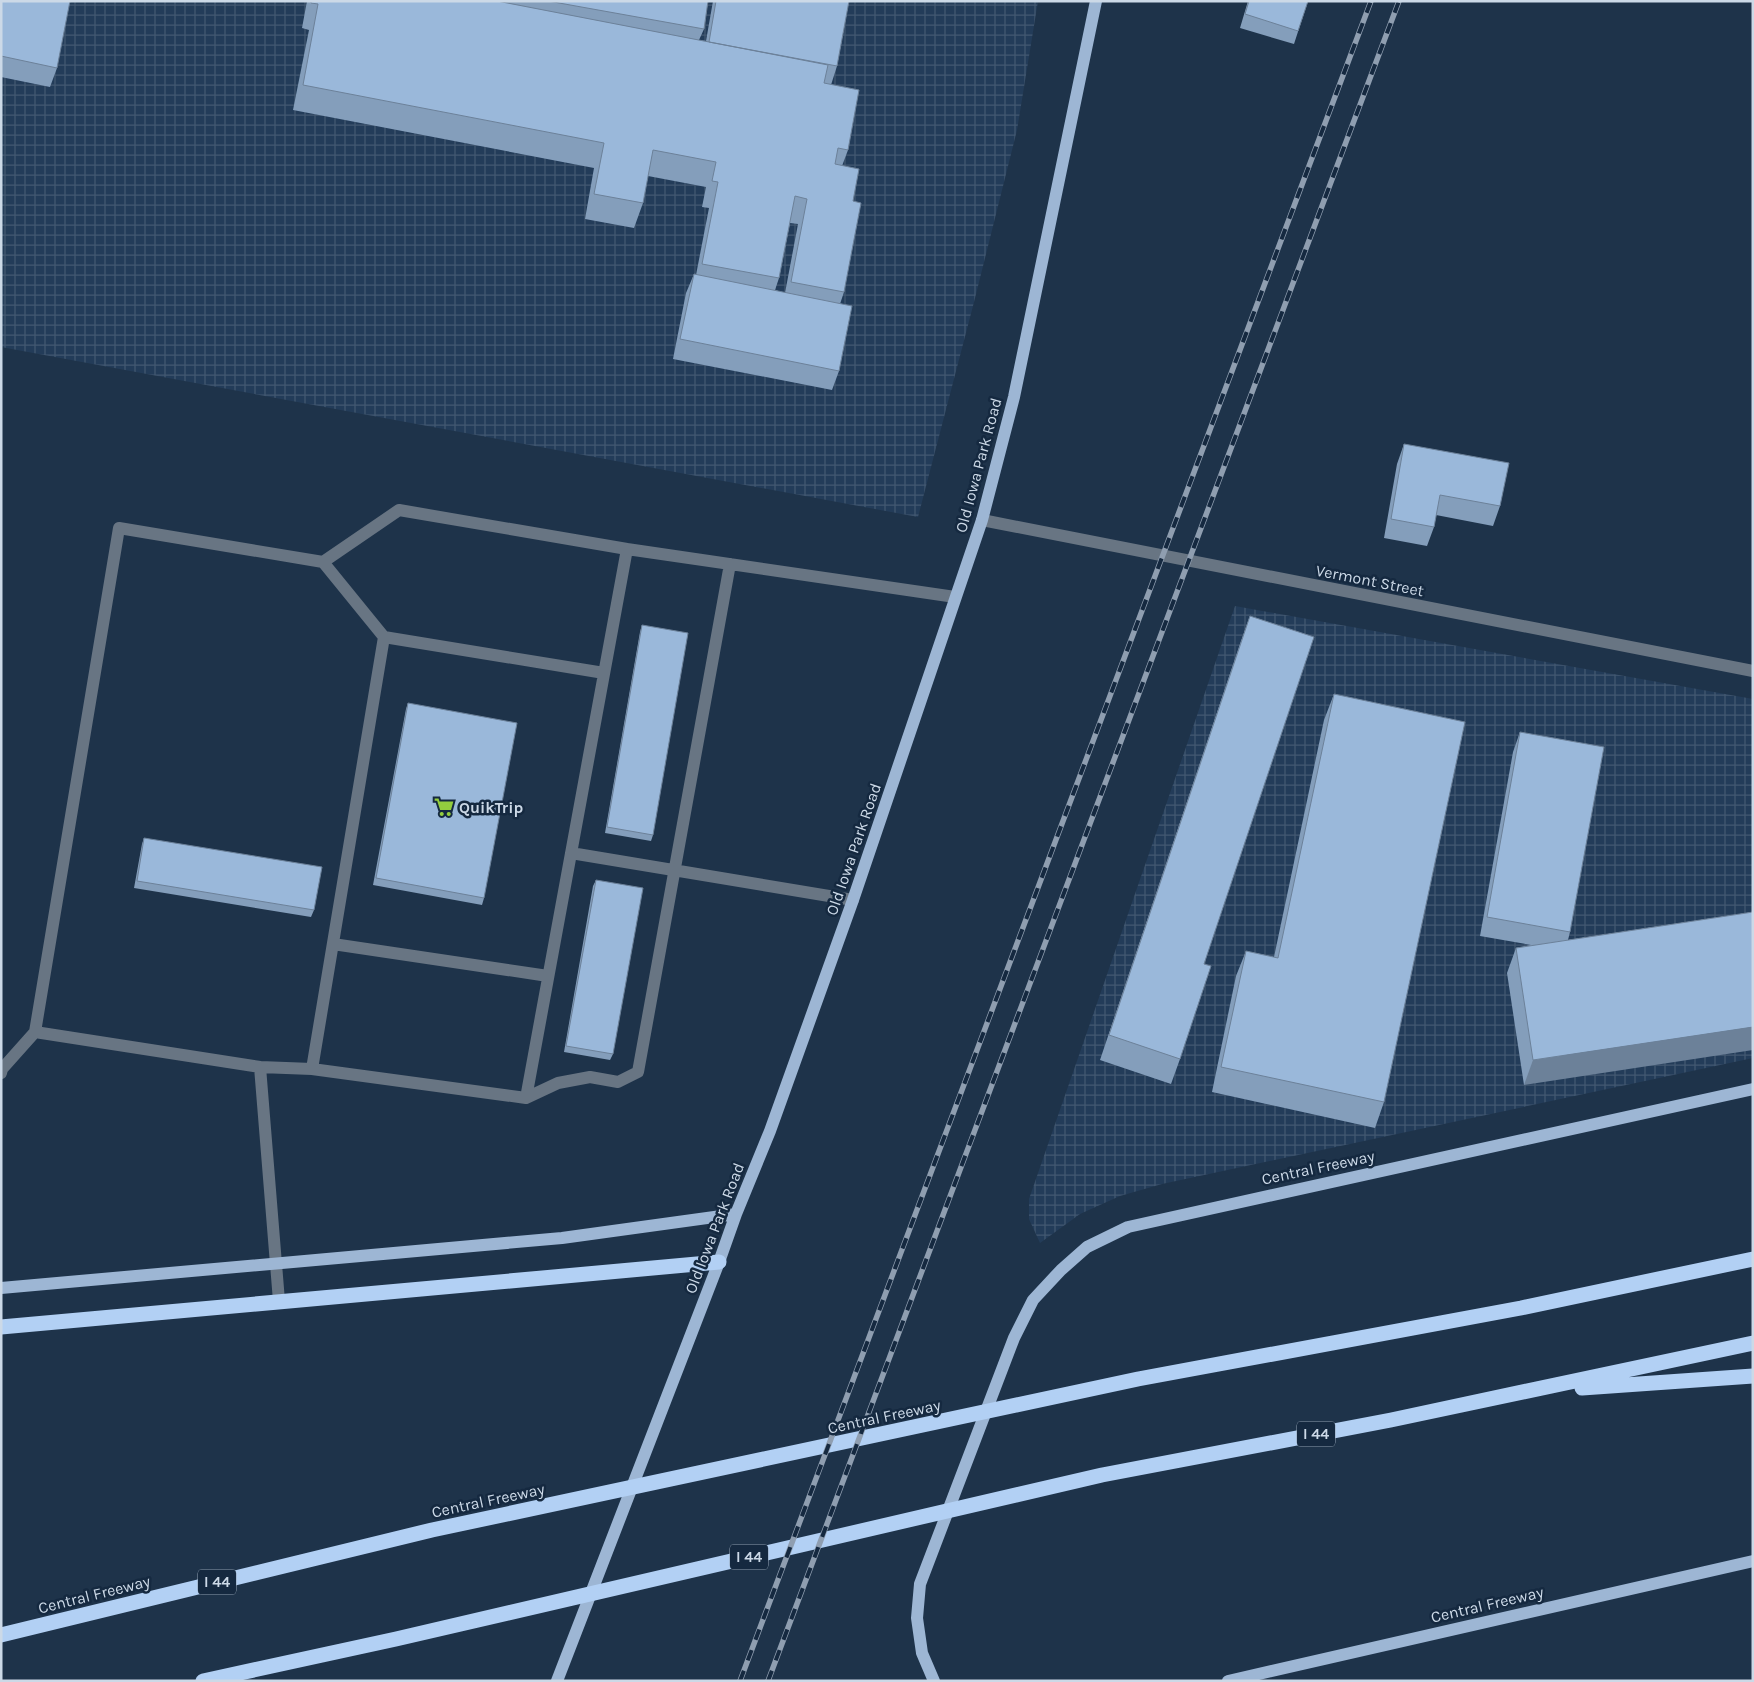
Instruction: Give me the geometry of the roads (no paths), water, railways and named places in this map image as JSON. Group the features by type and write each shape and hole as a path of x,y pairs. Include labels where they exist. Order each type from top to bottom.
{"highway":[{"name":"Central Freeway","path":"1,1635 432,1530 1138,1379 1521,1308 1753,1259"},
{"path":"1,1327 719,1262"},
{"name":"I 44","path":"203,1681 396,1639 1102,1475 1391,1420 1753,1343"},
{"path":"1528,1391 1753,1376"}],"main road":[{"name":"Old Iowa Park Road","path":"557,1681 736,1214 770,1132 853,900 982,520 1016,388 1096,1"},
{"name":"Central Freeway","path":"934,1681 922,1653 917,1618 920,1584 1014,1338 1033,1300 1087,1246 1128,1227 1753,1089"},
{"path":"1,1288 562,1238 736,1214"},
{"name":"Central Freeway","path":"1228,1681 1753,1561"}],"street":[{"path":"322,562 399,510 627,549 955,597"},
{"name":"Vermont Street","path":"982,520 1753,671"},
{"path":"1,1073 2,1069 36,1032 118,528 322,562 384,637 604,673"},
{"path":"526,1098 627,549"},
{"path":"36,1032 260,1067 312,1070 526,1098 558,1083 590,1077 618,1082 638,1072 730,564"},
{"path":"312,1070 384,637"},
{"path":"571,853 853,900"},
{"path":"333,944 548,976"},
{"path":"260,1067 279,1301"}],"railway":[{"path":"740,1681 1371,1"},
{"path":"768,1681 1399,1"}],"place":[{"name":"QuikTrip","path":"444,807"}]}
